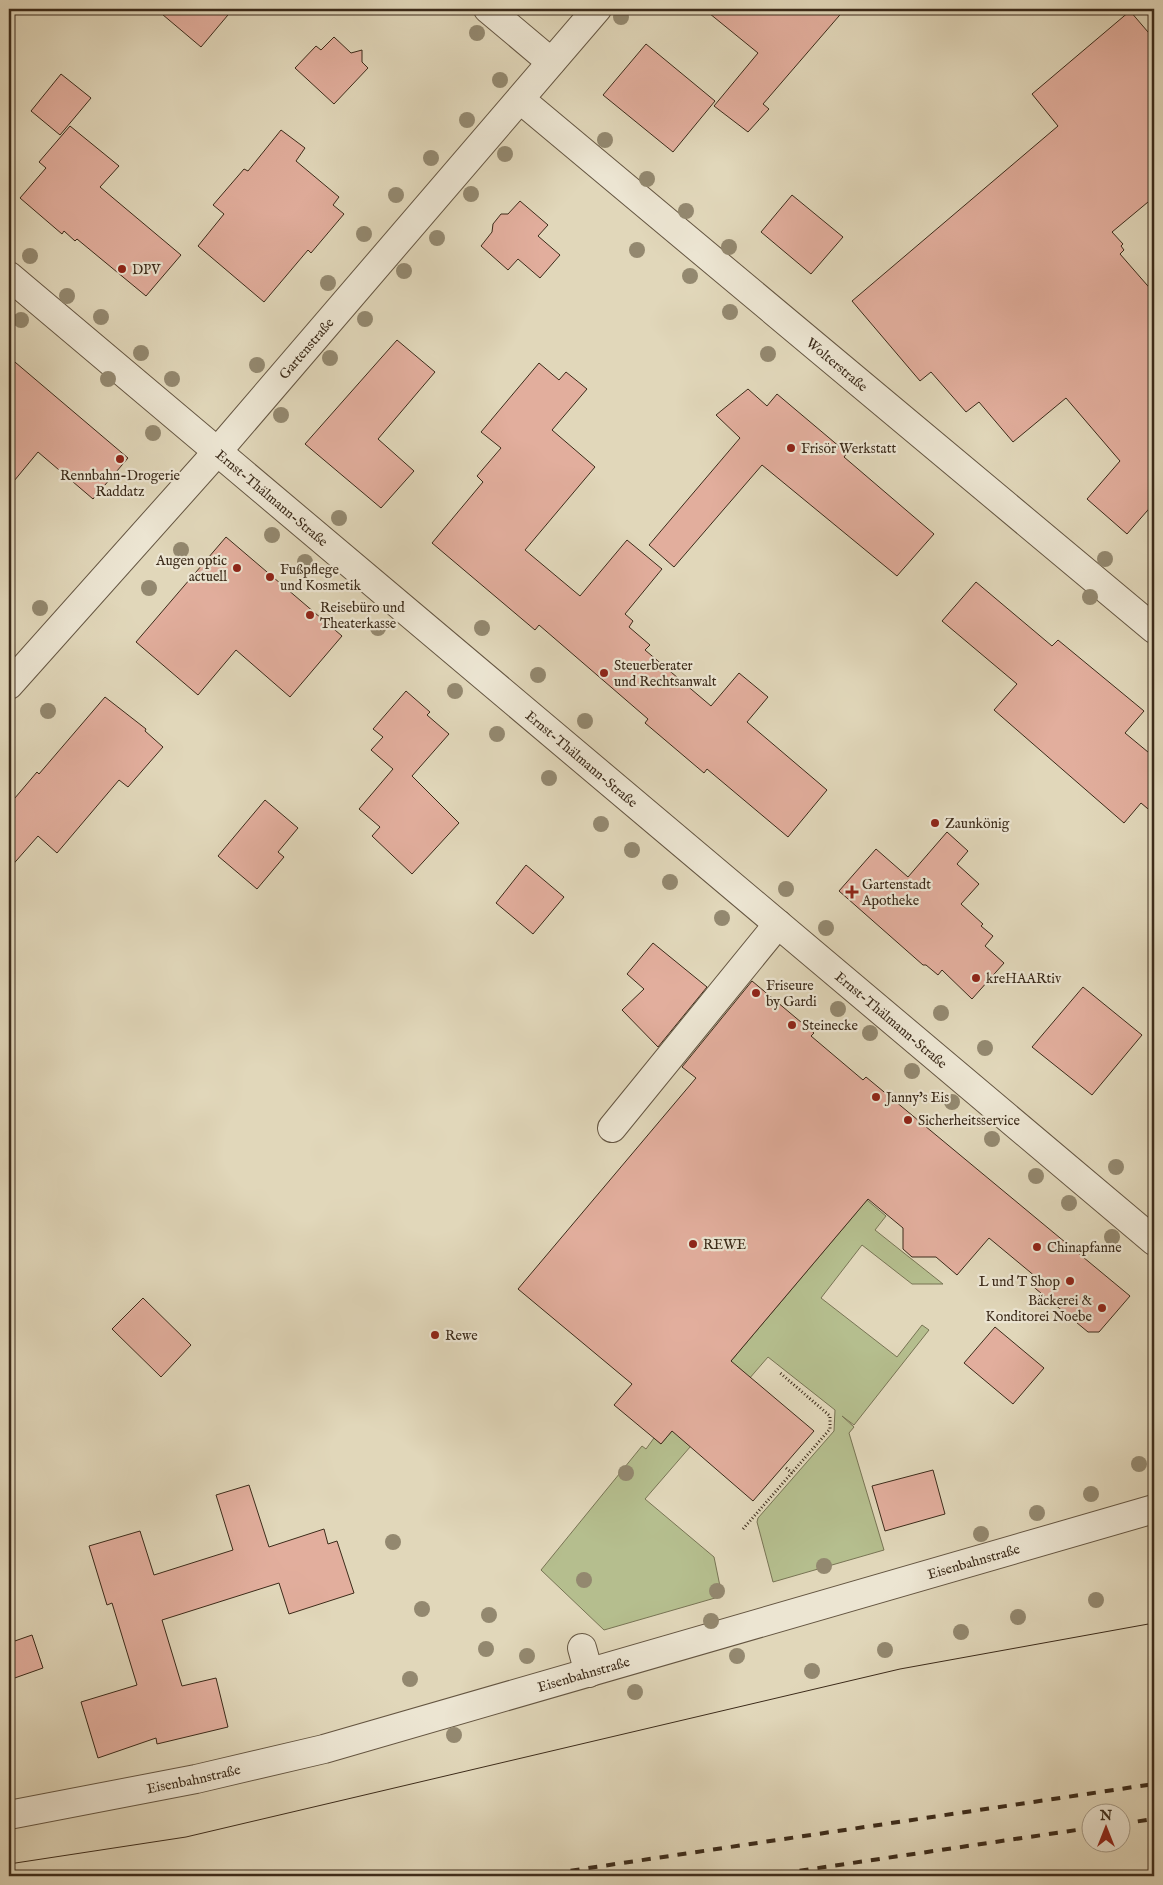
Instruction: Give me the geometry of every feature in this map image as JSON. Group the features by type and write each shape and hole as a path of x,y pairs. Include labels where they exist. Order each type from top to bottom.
{"street":[{"path":"488,9 551,62"},
{"name":"Gartenstraße","path":"9,685 217,452 521,100 597,9"},
{"name":"Wolterstraße","path":"521,100 1154,630"},
{"name":"Ernst-Thälmann-Straße","path":"9,276 1154,1241"},
{"path":"612,1128 778,924"},
{"name":"Eisenbahnstraße","path":"9,1815 271,1762 586,1661 1154,1509"}],"path":[{"path":"743,1529 830,1429 830,1416 779,1372"},
{"path":"786,1468 792,1473"}],"green space":[{"path":"867,1200 886,1216 875,1230 943,1284 912,1284 862,1245 821,1298 897,1357 922,1325 929,1330 854,1425 842,1416 854,1427 849,1433 884,1550 773,1582 757,1522 758,1518 834,1431 835,1410 768,1357 645,1499 714,1557 722,1596 604,1630 541,1570 642,1446 646,1449 654,1438 661,1444"}],"building":[{"path":"156,9 233,9 201,47"},
{"path":"704,9 845,9 763,104 769,109 748,132 714,106 758,53"},
{"path":"1130,11 1154,39 1154,197 1112,232 1123,244 1121,246 1124,250 1120,254 1154,293 1154,503 1127,534 1087,499 1120,461 1066,398 1013,442 979,402 966,412 931,372 920,381 852,301 1058,126 1032,94"},
{"path":"334,37 351,53 362,50 362,62 368,68 334,104 295,68 316,46 321,50"},
{"path":"646,44 715,101 673,152 603,95"},
{"path":"61,74 91,98 60,135 31,111"},
{"path":"70,126 119,166 100,187 181,255 146,296 77,239 75,241 64,231 62,234 20,198 46,168 39,162"},
{"path":"281,130 305,148 296,161 339,197 333,205 344,214 311,253 308,250 264,302 198,246 224,214 213,205 244,169 248,171"},
{"path":"792,195 843,237 811,274 761,232"},
{"path":"520,201 548,225 538,236 560,255 540,278 518,259 508,270 481,246 492,232 493,224 501,214 508,214"},
{"path":"397,340 435,372 378,439 414,471 381,508 305,444"},
{"path":"9,357 128,458 93,499 38,452 9,487"},
{"path":"539,363 559,380 566,372 587,389 552,430 595,467 525,550 580,596 627,540 662,569 625,614 633,621 629,627 650,645 645,650 711,706 739,673 768,697 747,722 827,790 788,837 707,769 704,773 645,723 648,719 539,625 535,630 432,543 483,482 477,476 501,448 481,432"},
{"path":"748,389 767,406 777,394 847,453 844,457 934,534 897,576 762,465 674,567 649,545 740,438 716,415"},
{"path":"226,537 342,636 290,697 236,650 198,695 136,642"},
{"path":"976,582 1052,646 1058,640 1144,711 1125,733 1154,757 1154,814 1141,803 1124,823 994,710 1017,684 942,621"},
{"path":"406,691 430,712 427,715 449,734 412,776 459,823 412,874 372,836 380,827 359,809 393,769 371,750 383,737 373,729"},
{"path":"105,697 146,729 145,731 163,747 128,787 119,780 57,853 38,836 9,869 9,805 37,772 39,774"},
{"path":"265,800 298,828 278,852 284,857 257,889 218,856"},
{"path":"947,832 968,851 957,864 979,884 961,904 993,936 985,946 1004,963 972,999 942,970 938,975 926,965 923,965 839,891 876,849 908,877"},
{"path":"526,865 564,897 533,934 496,903"},
{"path":"653,943 707,987 658,1047 622,1010 644,989 627,974"},
{"name":"REWE","path":"752,981 814,1033 811,1036 863,1080 866,1077 1130,1296 1099,1332 1088,1332 1030,1284 1036,1277 989,1238 957,1275 936,1257 912,1257 903,1249 903,1228 868,1199 731,1361 814,1431 753,1501 672,1431 661,1444 614,1405 632,1384 518,1289 696,1078 682,1067"},
{"path":"1083,987 1142,1035 1092,1095 1032,1047"},
{"path":"143,1298 191,1345 161,1377 112,1329"},
{"path":"995,1327 1044,1368 1013,1404 964,1363"},
{"path":"933,1470 945,1514 885,1531 872,1486"},
{"path":"249,1485 269,1547 324,1529 328,1544 337,1541 354,1593 289,1614 279,1583 162,1620 182,1686 216,1678 228,1727 157,1744 156,1738 98,1758 81,1702 137,1685 112,1603 107,1605 89,1546 140,1531 154,1575 233,1550 216,1495"},
{"path":"32,1635 43,1668 9,1680 9,1643"}],"tram line":[{"path":"9,1864 186,1837 900,1669 1154,1623"}],"railway":[{"path":"535,1876 1154,1784"},
{"path":"1130,1823 1154,1819"},
{"path":"764,1876 1080,1829"}],"place":[{"name":"DPV","path":"122,269"},
{"name":"Frisör Werkstatt","path":"791,448"},
{"name":"Rennbahn-Drogerie Raddatz","path":"120,459"},
{"name":"Augen optic actuell","path":"237,568"},
{"name":"Fußpflege und Kosmetik","path":"270,577"},
{"name":"Reisebüro und Theaterkasse","path":"310,615"},
{"name":"Steuerberater und Rechtsanwalt","path":"604,673"},
{"name":"Zaunkönig","path":"935,823"},
{"name":"Gartenstadt Apotheke","path":"852,892"},
{"name":"kreHAARtiv","path":"976,978"},
{"name":"Friseure by Gardi","path":"756,993"},
{"name":"Steinecke","path":"792,1025"},
{"name":"Janny's Eis","path":"876,1097"},
{"name":"Sicherheitsservice","path":"908,1120"},
{"name":"REWE","path":"693,1244"},
{"name":"Chinapfanne","path":"1037,1247"},
{"name":"L und T Shop","path":"1070,1281"},
{"name":"Bäckerei & Konditorei Noebe","path":"1102,1308"},
{"name":"Rewe","path":"435,1335"}]}
